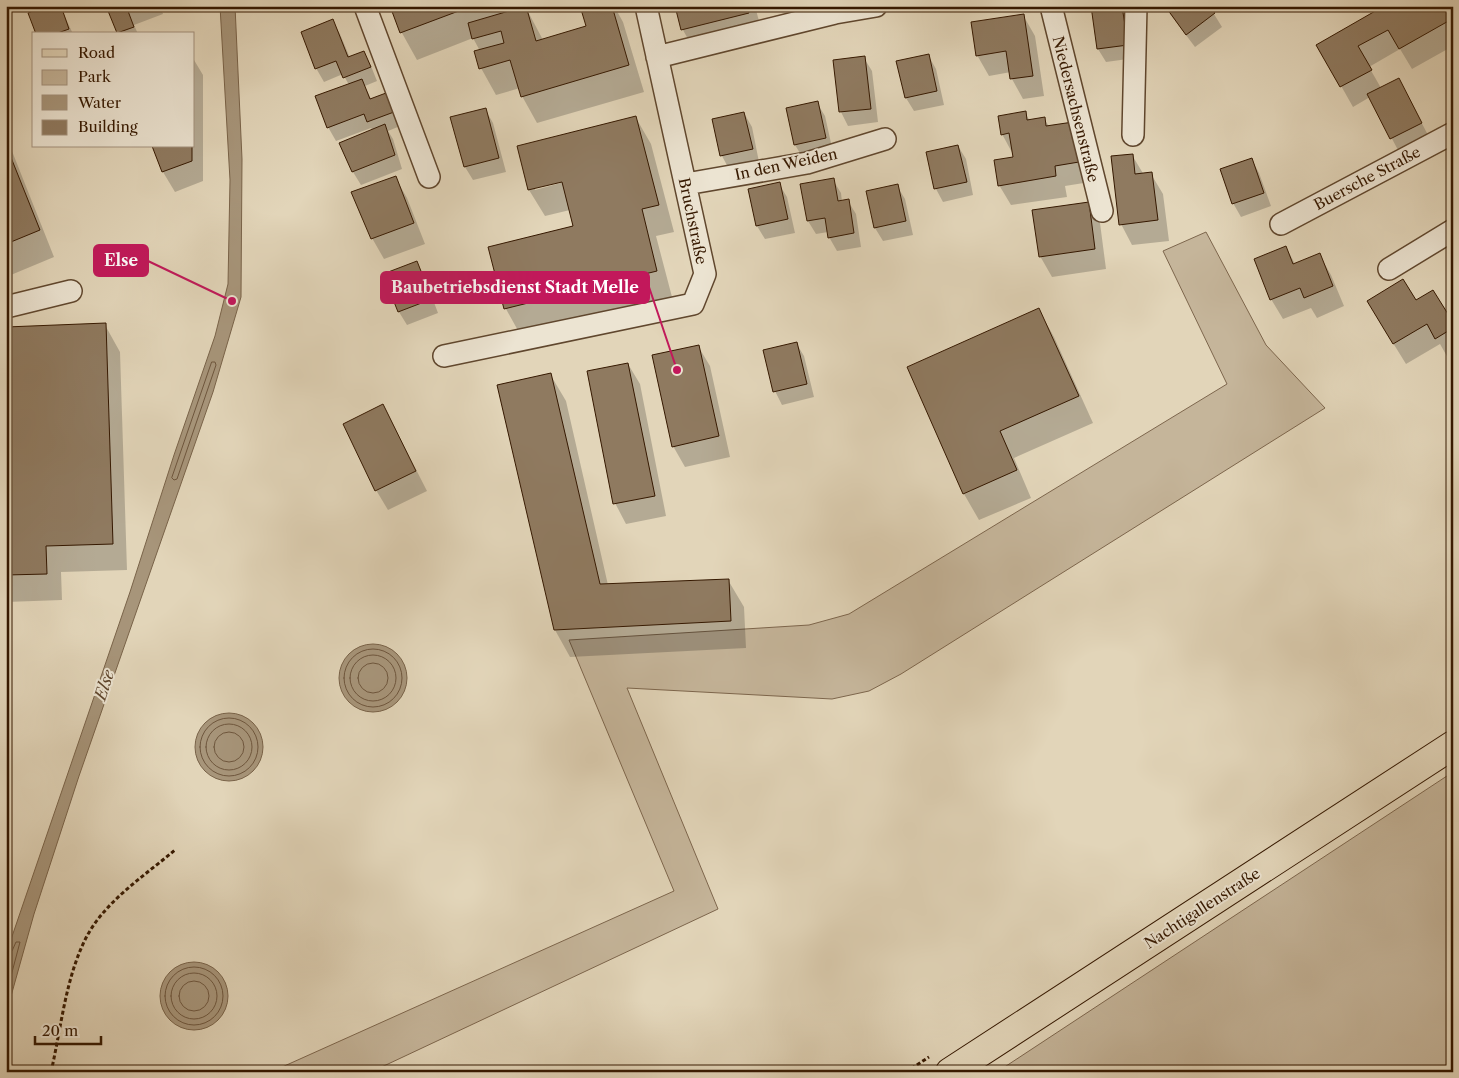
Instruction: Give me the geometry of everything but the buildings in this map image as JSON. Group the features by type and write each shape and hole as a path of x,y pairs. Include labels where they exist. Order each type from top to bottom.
{"main road":[{"name":"Nachtigallenstraße","path":"950,1072 1453,745"}],"street":[{"path":"365,6 430,176"},
{"name":"Bruchstraße","path":"444,356 693,304 705,274 646,6"},
{"path":"657,57 835,13 876,6"},
{"name":"Niedersachsenstraße","path":"1051,6 1102,211"},
{"path":"1133,135 1136,6"},
{"name":"Buersche Straße","path":"1281,224 1453,133"},
{"name":"In den Weiden","path":"686,184 807,163 885,139"},
{"path":"1389,269 1453,230"},
{"path":"6,307 71,291"}],"path":[{"path":"51,1072 72,977 84,941 97,921 116,900 175,850"}],"green space":[{"path":"1206,232 1266,345 1325,408 901,674 869,691 832,699 627,688 718,909 371,1072 271,1072 674,891 569,640 809,625 849,614 1227,384 1163,251"},
{"path":"1453,772 1453,1072 997,1072"}],"water":[{"path":"220,6 235,6 242,159 241,297 213,392 79,776 34,914 6,1014 6,954 215,336 228,284 230,180"},
{"path":"366,644 380,644 392,649 402,659 407,671 407,685 402,697 392,707 380,712 366,712 354,707 344,697 339,685 339,671 344,659 354,649"},
{"path":"222,713 236,713 248,718 258,728 263,740 263,754 258,766 248,776 236,781 222,781 210,776 200,766 195,754 195,740 200,728 210,718"},
{"path":"187,962 201,962 213,967 223,977 228,989 228,1003 223,1015 213,1025 201,1030 187,1030 175,1025 165,1015 160,1003 160,989 165,977 175,967"}],"place":[{"name":"Else","path":"232,301"},
{"name":"Baubetriebsdienst Stadt Melle","path":"677,370"}]}
